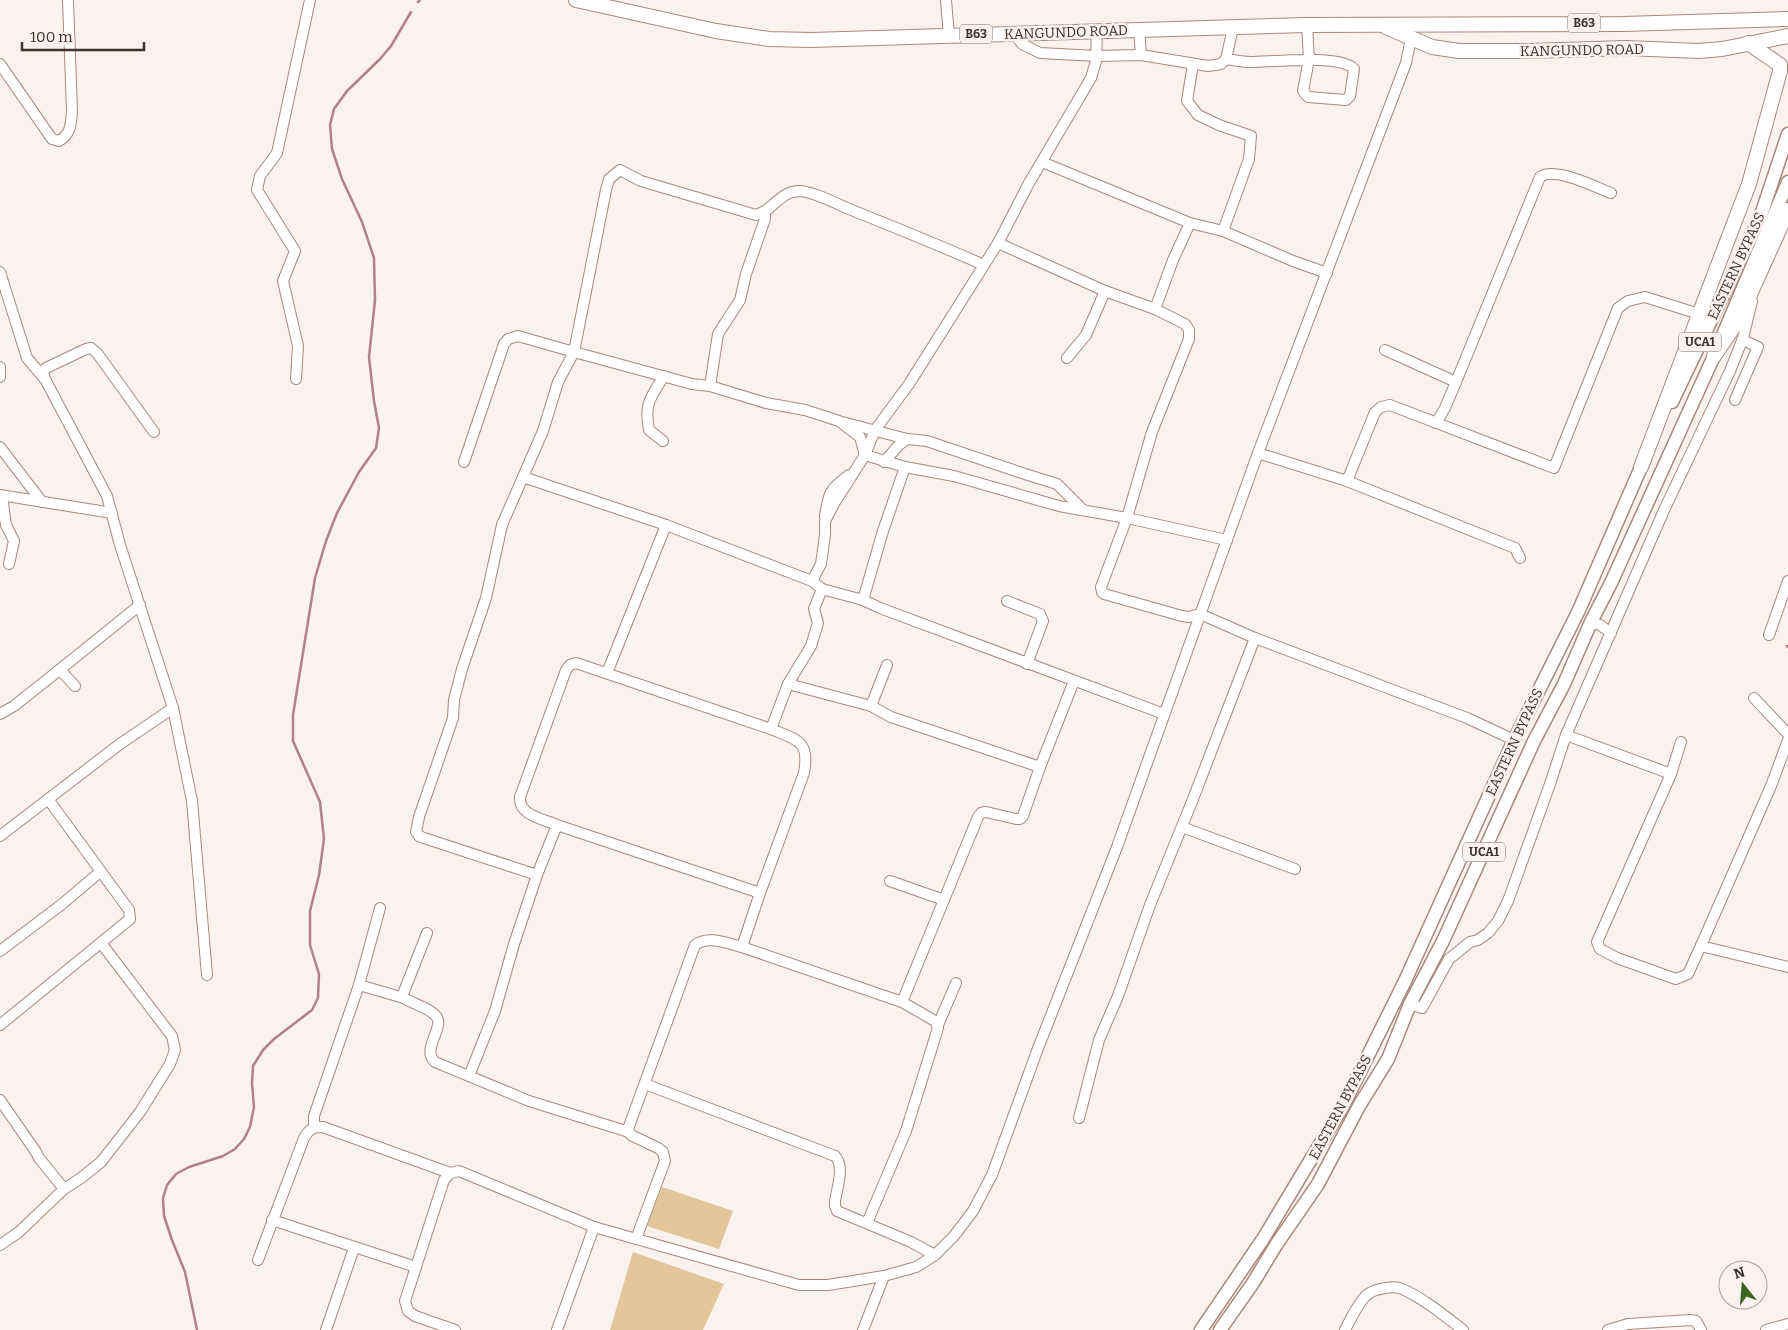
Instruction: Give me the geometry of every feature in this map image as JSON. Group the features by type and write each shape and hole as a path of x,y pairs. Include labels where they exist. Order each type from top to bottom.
{"highway":[{"name":"KANGUNDO ROAD","path":"576,0 716,31 769,38 820,40 1307,25 1623,24 1788,19"},
{"name":"KANGUNDO ROAD","path":"1380,24 1432,47 1459,50 1528,51 1626,48 1698,51 1722,49 1748,42 1788,36"},
{"path":"1623,24 1619,33 1620,39 1626,48"},
{"path":"1641,467 1749,184 1780,72 1780,65 1748,42"},
{"path":"1714,356 1738,320 1788,210"}],"main road":[{"name":"EASTERN BYPASS","path":"1201,1330 1263,1239 1343,1106 1405,981 1514,740 1579,610 1641,467 1760,218 1788,134"},
{"name":"EASTERN BYPASS","path":"1220,1330 1318,1184 1388,1059 1410,1004 1443,940 1534,741 1564,684 1591,622 1611,583 1767,236 1788,182"},
{"path":"1503,766 1520,773"}],"street":[{"path":"0,64 52,139 59,141 65,137 71,123 68,0"},
{"path":"296,379 298,346 283,281 295,251 257,190 260,176 277,153 310,0"},
{"path":"946,0 949,36"},
{"path":"1226,59 1248,62 1309,59 1352,66 1354,69 1350,96 1346,100 1308,97 1304,94 1309,59 1307,25"},
{"path":"1014,33 1022,44 1040,53 1096,56 1141,55 1208,66 1221,64 1226,59 1233,28"},
{"path":"812,581 821,564 825,521 866,455 875,430 909,384 998,243 1091,78 1096,56 1097,30"},
{"path":"1139,30 1141,55"},
{"path":"258,1260 304,1138 308,1130 314,1127 323,1127 450,1173 459,1171 594,1227 799,1285 828,1285 884,1276 916,1267 935,1255 954,1236 973,1211 992,1176 1037,1052 1117,847 1258,453 1406,62 1411,38"},
{"path":"1193,64 1187,101 1198,115 1219,125 1251,136 1248,159 1224,231"},
{"path":"1042,162 1190,223 1224,231 1293,261 1327,273"},
{"path":"537,875 424,838 416,832 419,816 453,718 454,700 460,676 486,598 502,525 543,431 558,382 574,352 609,179 620,170 641,181 756,215 765,212 782,196 800,191 820,197 925,239 984,265"},
{"path":"1436,423 1445,408 1456,382 1540,177 1546,173 1562,175 1611,193"},
{"path":"710,386 718,334 740,300 746,274 765,219 765,212"},
{"path":"1155,309 1173,260 1190,223"},
{"path":"998,243 1105,291 1155,309 1185,324 1189,330 1188,339 1152,432 1127,518 1101,587 1104,594 1182,616 1189,617 1200,614 1255,638 1467,718 1514,740"},
{"path":"0,272 27,358 45,379"},
{"path":"1410,1004 1422,1008 1449,959 1470,942 1483,937 1498,921 1512,892 1566,735 1665,508 1722,389 1742,340 1751,306 1753,286"},
{"path":"1067,358 1086,334 1105,291"},
{"path":"1347,481 1375,412 1381,407 1390,406 1554,468 1618,308 1628,301 1645,297 1699,314"},
{"path":"464,462 504,344 508,339 518,336 692,384 710,386 766,403 805,410 907,439 936,444 1028,476 1057,484 1084,510"},
{"path":"1736,400 1758,346 1742,340"},
{"path":"154,432 92,348 86,348 46,368 43,372 107,496 120,545 173,708 192,801 206,974"},
{"path":"1385,350 1456,382"},
{"path":"0,367 0,377"},
{"path":"663,441 649,430 646,415 649,402 664,376"},
{"path":"839,421 860,438 866,455 884,462 954,476 1059,506 1127,518 1227,540"},
{"path":"884,462 899,444 907,439"},
{"path":"0,447 42,502"},
{"path":"1258,453 1347,481 1516,548 1520,558"},
{"path":"863,600 883,531 906,467"},
{"path":"523,477 666,525 812,581 822,589 863,600 1027,664 1164,714"},
{"path":"9,564 14,541 6,525 1,496 112,513"},
{"path":"607,672 666,525"},
{"path":"1769,635 1788,581"},
{"path":"771,728 788,684 811,646 818,623 814,609 822,589"},
{"path":"1007,601 1040,614 1042,621 1027,664"},
{"path":"0,714 24,698 140,605"},
{"path":"1591,622 1600,625 1611,633"},
{"path":"1079,1118 1099,1040 1118,996 1150,905 1255,638"},
{"path":"742,947 804,773 806,761 804,747 797,740 771,728 607,672 576,663 570,665 566,670 520,798 520,805 524,811 557,825 760,893"},
{"path":"871,706 887,665"},
{"path":"58,671 75,686"},
{"path":"902,1002 978,817 981,813 986,812 1020,819 1023,816 1074,681"},
{"path":"788,684 871,706 891,717 1040,767"},
{"path":"1754,698 1788,734"},
{"path":"0,836 120,744 173,708"},
{"path":"1566,735 1671,774"},
{"path":"1681,742 1671,774 1597,942 1598,947 1617,958 1676,979 1688,974 1771,786 1788,740"},
{"path":"0,1025 130,919 129,910 48,799"},
{"path":"469,1076 495,1011 514,944 537,875 557,825"},
{"path":"1182,827 1295,869"},
{"path":"0,951 61,905 100,872"},
{"path":"890,881 944,900"},
{"path":"314,1127 314,1116 359,985 380,908"},
{"path":"404,998 403,994 427,933"},
{"path":"629,1132 628,1128 695,945 701,940 707,939 742,947 902,1002 935,1020 938,1024"},
{"path":"0,1245 19,1232 64,1190 101,1162 140,1112 170,1064 175,1050 172,1036 101,942"},
{"path":"1701,946 1788,967"},
{"path":"866,1223 906,1131 938,1024 956,983"},
{"path":"359,985 404,998 434,1013 438,1024 430,1051 430,1058 434,1062 529,1101 629,1132 663,1152 665,1161 636,1239"},
{"path":"645,1084 835,1156 839,1160 840,1166 835,1206 838,1211 910,1242 935,1255"},
{"path":"0,1100 36,1152 38,1158 64,1190"},
{"path":"450,1173 444,1180 405,1301 408,1311 415,1316 455,1330"},
{"path":"272,1220 416,1267"},
{"path":"557,1330 594,1227"},
{"path":"326,1330 354,1248"},
{"path":"863,1330 884,1276"},
{"path":"1345,1330 1368,1294 1385,1289 1400,1288 1434,1308 1463,1330"},
{"path":"1608,1330 1628,1324 1690,1320 1696,1321 1701,1330"},
{"path":"1766,1330 1788,1324"}],"shaded area":[{"path":"662,1187 733,1211 719,1249 647,1226"},
{"path":"633,1252 724,1284 703,1330 610,1330"}],"waterway":[{"path":"197,1330 185,1272 164,1216 163,1198 167,1185 176,1174 189,1167 223,1156 235,1149 244,1139 250,1127 254,1107 253,1066 263,1050 274,1039 312,1010 318,998 319,974 310,945 310,911 319,875 324,839 320,802 293,741 293,715 315,578 326,541 337,513 359,472 376,448 379,428 369,357 375,300 374,258 362,222 342,179 332,149 330,125 334,109 347,91 391,46 411,12"}]}
